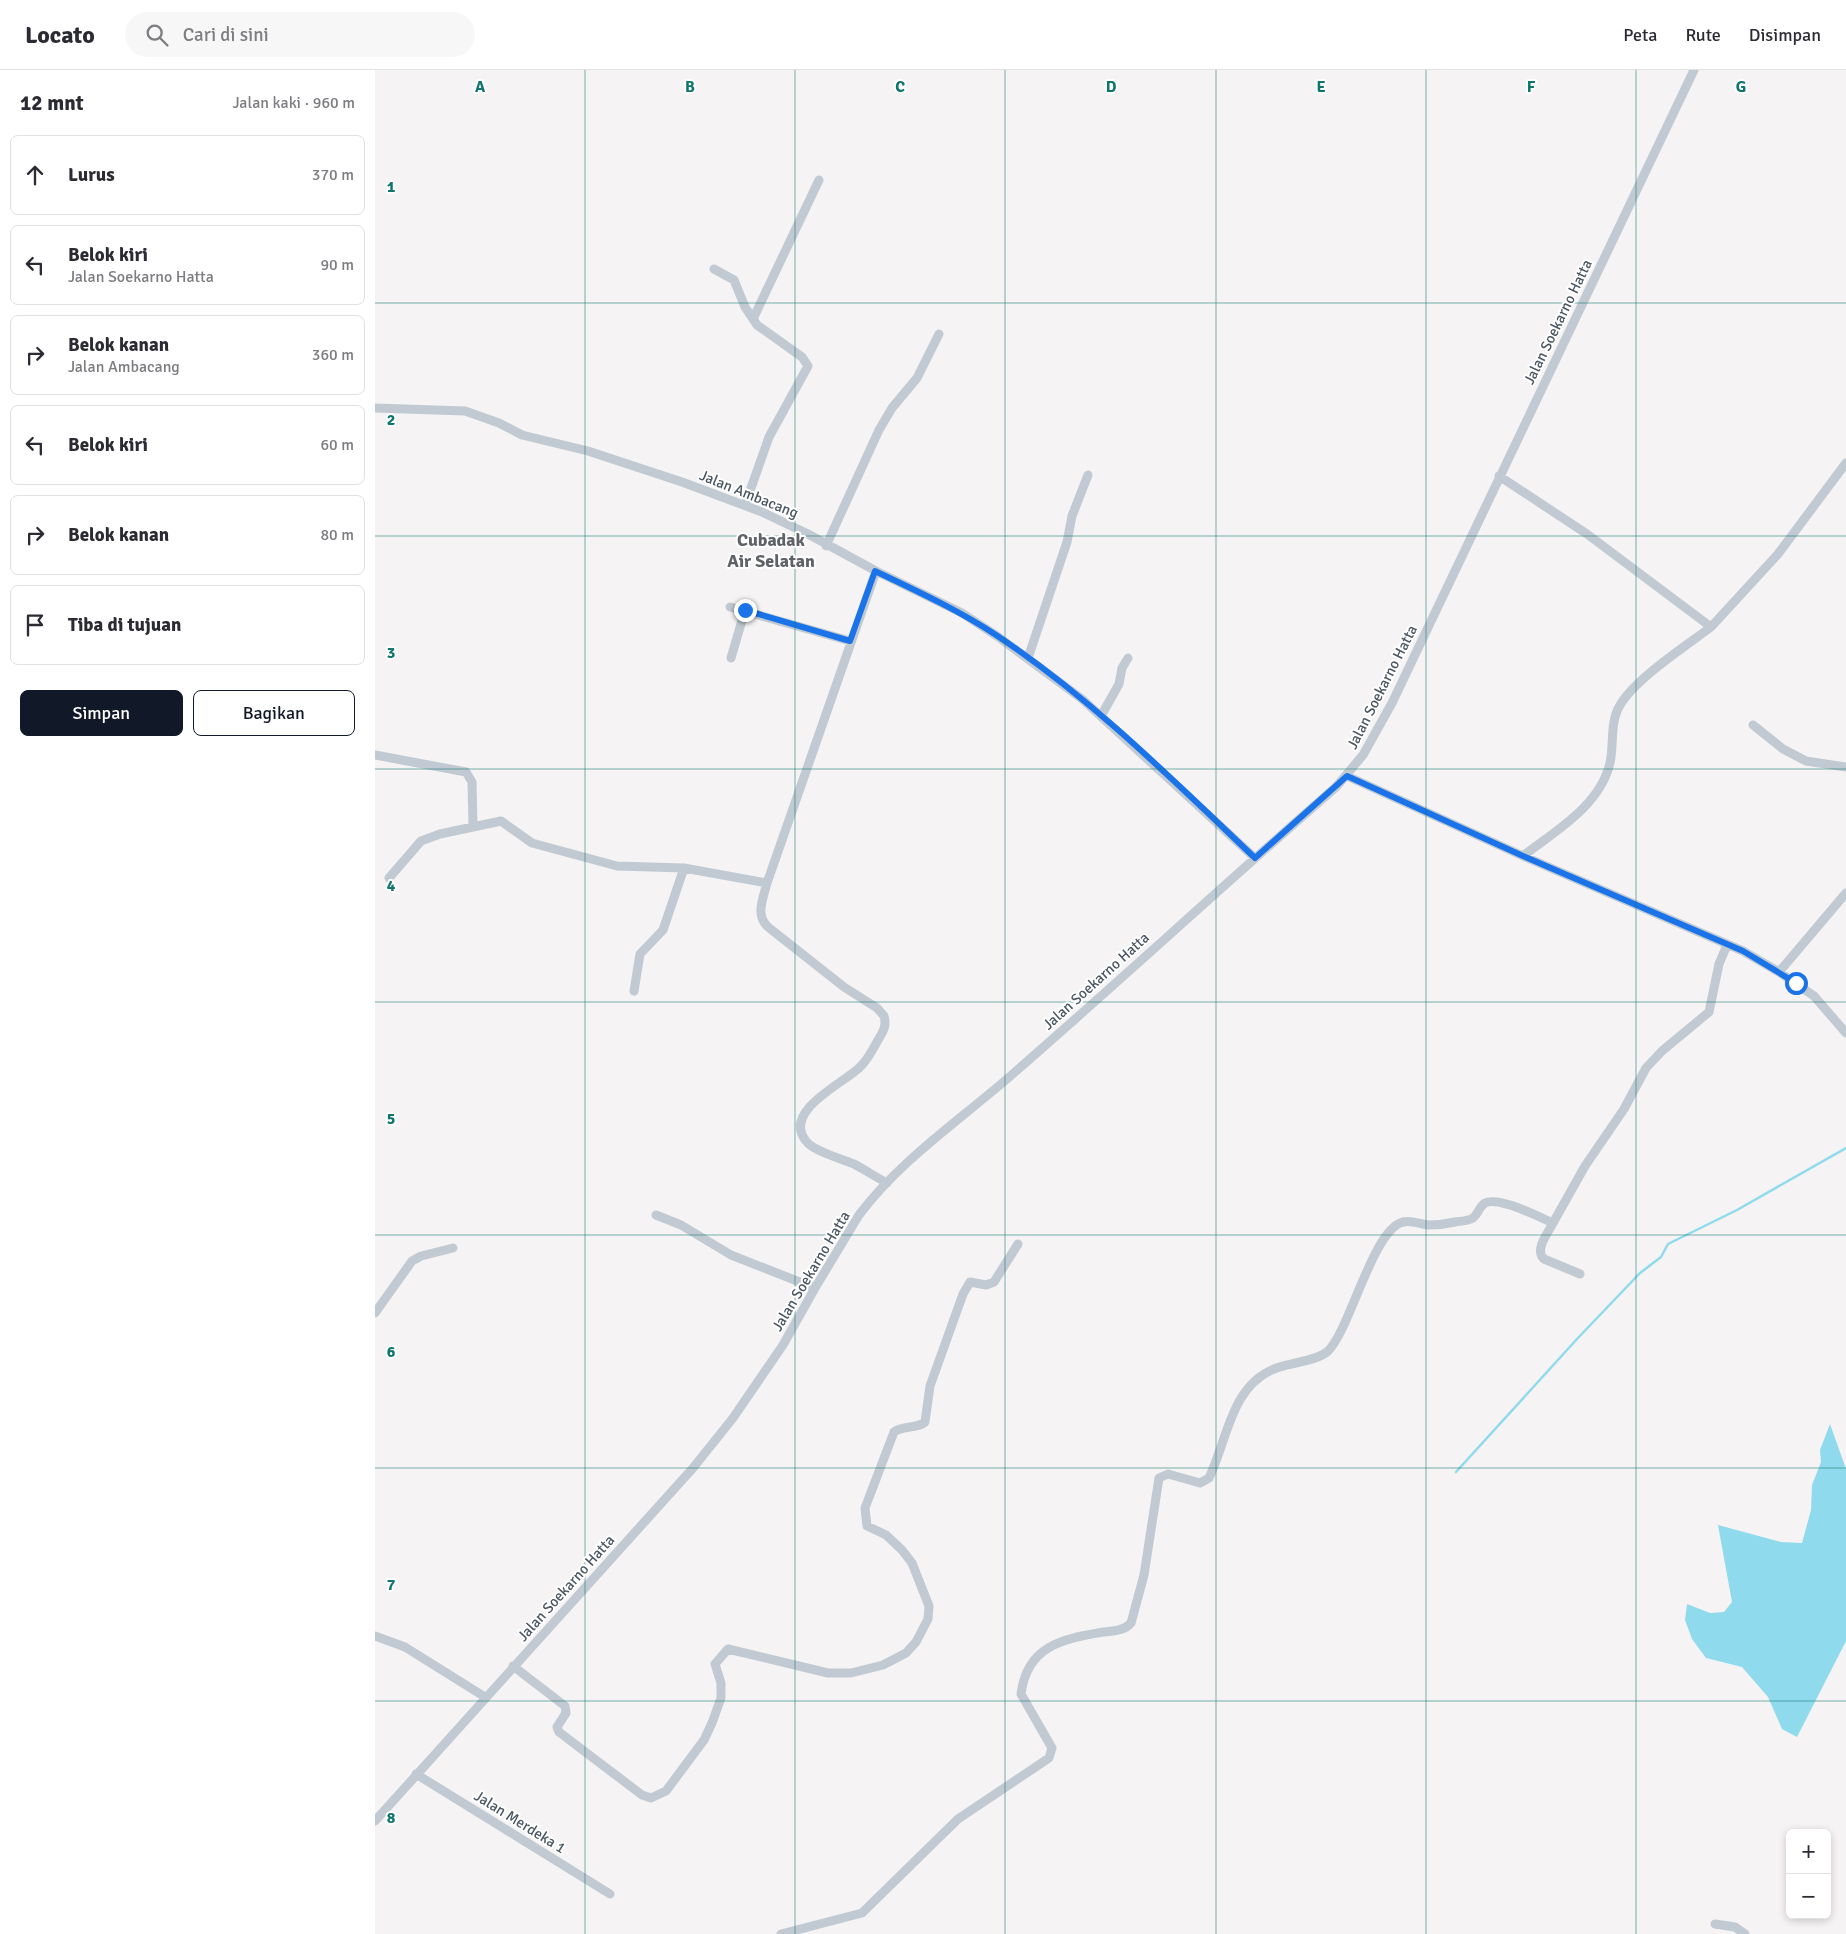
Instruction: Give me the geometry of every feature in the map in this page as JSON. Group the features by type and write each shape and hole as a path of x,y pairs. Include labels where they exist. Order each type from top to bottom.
{"street":[{"name":"Jalan Soekarno Hatta","path":"375,1821 693,1468 769,1367 797,1323 815,1288 859,1215 887,1183 1347,776 1363,755 1392,704 1693,70"},
{"path":"753,319 819,180"},
{"path":"714,269 734,280 745,307 757,324 802,357 807,366 769,437 745,505"},
{"path":"826,546 879,430 917,378 939,334"},
{"name":"Jalan Ambacang","path":"375,408 465,412 499,423 523,435 588,451 745,505 808,534 826,546 962,613 1027,658 1101,716 1255,858"},
{"path":"1523,856 1583,808 1597,793 1607,773 1612,752 1616,714 1626,697 1649,676 1711,627 1778,554 1846,464"},
{"path":"1027,658 1071,527 1072,516 1088,476"},
{"path":"1499,476 1587,534 1711,627"},
{"path":"875,571 767,883 760,913 763,922 829,975 877,1008 884,1016 886,1022 873,1050 861,1067 815,1100 805,1114 802,1134 806,1142 815,1148 853,1164 887,1183"},
{"path":"730,607 850,641"},
{"path":"731,658 745,610"},
{"path":"1101,716 1119,684 1122,668 1129,658"},
{"path":"1753,725 1783,749 1807,761 1846,767"},
{"path":"375,756 466,772 472,782 473,827"},
{"path":"1347,776 1523,856 1727,945 1779,972 1814,996 1846,1033"},
{"path":"389,878 421,841 439,834 501,821 532,843 627,867 684,868 767,883"},
{"path":"634,991 641,954 663,930 684,868"},
{"path":"1779,972 1846,893"},
{"path":"1580,1274 1544,1259 1540,1256 1539,1250 1585,1166 1624,1109 1646,1068 1709,1012 1719,964 1727,945"},
{"path":"781,1934 862,1913 958,1819 1049,1758 1052,1748 1021,1694 1027,1670 1046,1648 1061,1641 1076,1636 1119,1630 1131,1623 1144,1576 1159,1478 1169,1474 1200,1483 1209,1478 1239,1400 1257,1378 1270,1370 1328,1352 1338,1336 1379,1247 1399,1223 1442,1225 1470,1220 1475,1217 1482,1206 1493,1202 1512,1206 1553,1223"},
{"path":"656,1215 681,1224 731,1255 815,1288"},
{"path":"513,1666 565,1706 566,1713 557,1727 559,1732 642,1795 651,1798 666,1791 704,1740 721,1698 721,1683 715,1664 728,1649 828,1674 851,1673 883,1665 905,1653 916,1642 924,1627 928,1619 929,1606 912,1563 902,1550 885,1535 867,1526 865,1508 894,1432 901,1428 920,1427 925,1422 930,1386 963,1294 970,1282 986,1285 995,1282 1018,1244"},
{"path":"375,1313 412,1261 428,1254 453,1248"},
{"path":"375,1636 405,1647 485,1697"},
{"name":"Jalan Merdeka 1","path":"416,1774 610,1894"},
{"path":"1715,1924 1735,1927 1745,1934"}],"water":[{"path":"1830,1424 1846,1469 1846,1641 1797,1737 1782,1729 1768,1697 1742,1667 1706,1658 1692,1639 1685,1620 1687,1604 1710,1613 1724,1612 1732,1602 1718,1525 1781,1542 1802,1543 1811,1510 1812,1485 1821,1462 1820,1450"}],"waterway":[{"path":"1456,1472 1577,1339 1640,1273 1661,1257 1668,1244 1737,1210 1846,1148"}],"district":[{"name":"Cubadak Air Selatan","path":"771,550"}],"route":[{"path":"745,610 850,641 875,571 962,613 1058,681 1082,700 1213,817 1255,858 1347,776 1523,856 1743,951 1796,983"}]}
